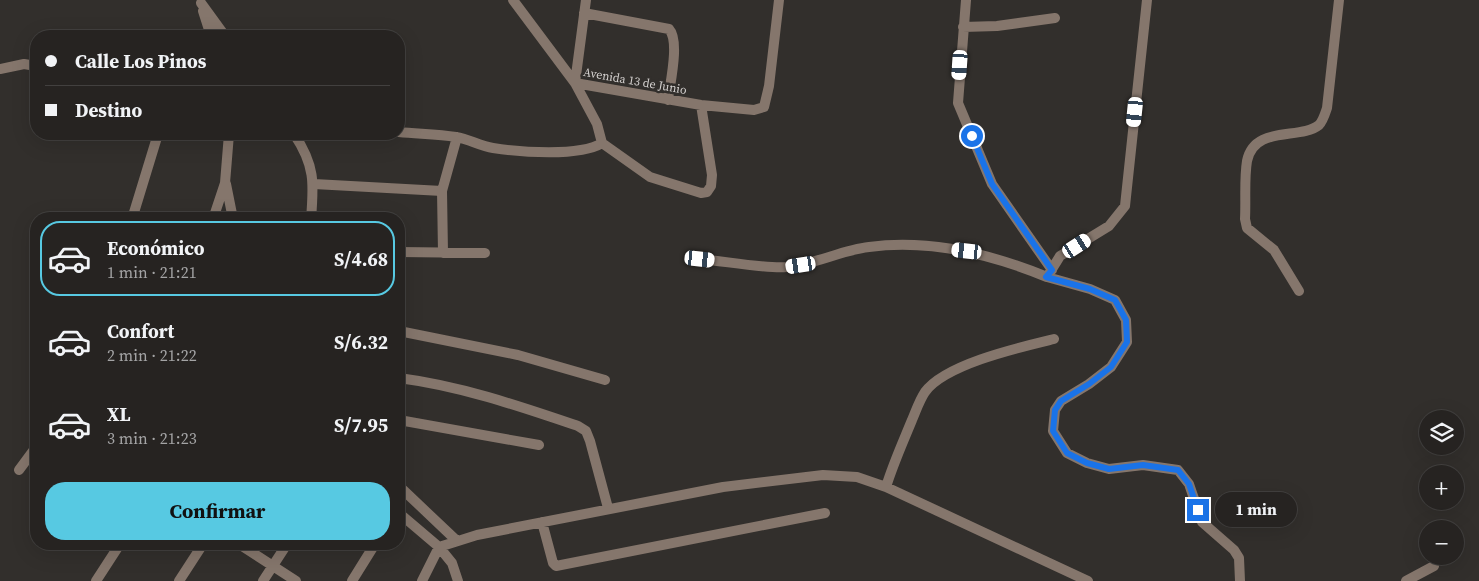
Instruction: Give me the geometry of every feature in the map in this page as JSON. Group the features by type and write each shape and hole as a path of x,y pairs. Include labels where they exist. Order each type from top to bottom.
{"street":[{"name":"Avenida 13 de Junio","path":"512,0 575,84 701,105 754,110 764,107 769,86 779,0"},
{"path":"586,0 575,84 597,124 602,143 650,177 701,194 707,192 711,186 712,174 701,105"},
{"path":"966,0 958,103 992,184 1049,273"},
{"path":"1049,273 1060,256 1109,226 1125,206 1147,0"},
{"path":"1299,291 1274,250 1247,228 1245,219 1247,160 1253,150 1267,138 1310,129 1318,126 1323,119 1327,108 1339,0"},
{"path":"200,1 209,30"},
{"path":"200,1 221,30"},
{"path":"584,13 669,29 675,38 675,43 668,100"},
{"path":"963,27 997,26 1055,18"},
{"path":"0,69 24,64 30,65"},
{"path":"405,133 458,138 493,148 570,152 594,148 602,143"},
{"path":"442,253 442,191 458,138"},
{"path":"134,212 156,140"},
{"path":"215,212 225,183 229,140"},
{"path":"299,140 307,157 314,184 312,212"},
{"path":"225,183 231,212"},
{"path":"314,184 442,191"},
{"path":"700,259 785,267 818,262 867,247 912,245 967,251 1010,262 1049,273 1115,300 1126,320 1127,342 1111,367 1089,384 1061,401 1055,410 1053,431 1067,453 1087,463 1109,469 1143,465 1178,470 1189,484 1202,522 1239,558 1240,581"},
{"path":"405,252 485,253"},
{"path":"405,332 518,355 605,380"},
{"path":"886,487 896,455 919,403 935,383 973,362 1014,348 1054,339"},
{"path":"405,379 435,382 488,396 578,426 586,431 608,508"},
{"path":"405,421 539,445"},
{"path":"19,470 30,455"},
{"path":"422,581 439,547 477,535 722,487 823,475 857,478 886,487 1088,581"},
{"path":"405,492 457,541"},
{"path":"542,522 553,563 556,566 825,513"},
{"path":"405,518 439,547 452,563 458,581"},
{"path":"96,581 116,550"},
{"path":"179,581 199,550"},
{"path":"248,550 296,581"},
{"path":"263,581 283,550"},
{"path":"352,581 371,550"},
{"path":"1406,581 1434,566"}],"route":[{"path":"972,136 992,184 1052,270 1046,277 1090,289 1115,300 1126,320 1127,342 1111,367 1089,384 1061,401 1055,410 1053,431 1067,453 1087,463 1109,469 1143,465 1178,470 1189,484 1198,510"}]}
